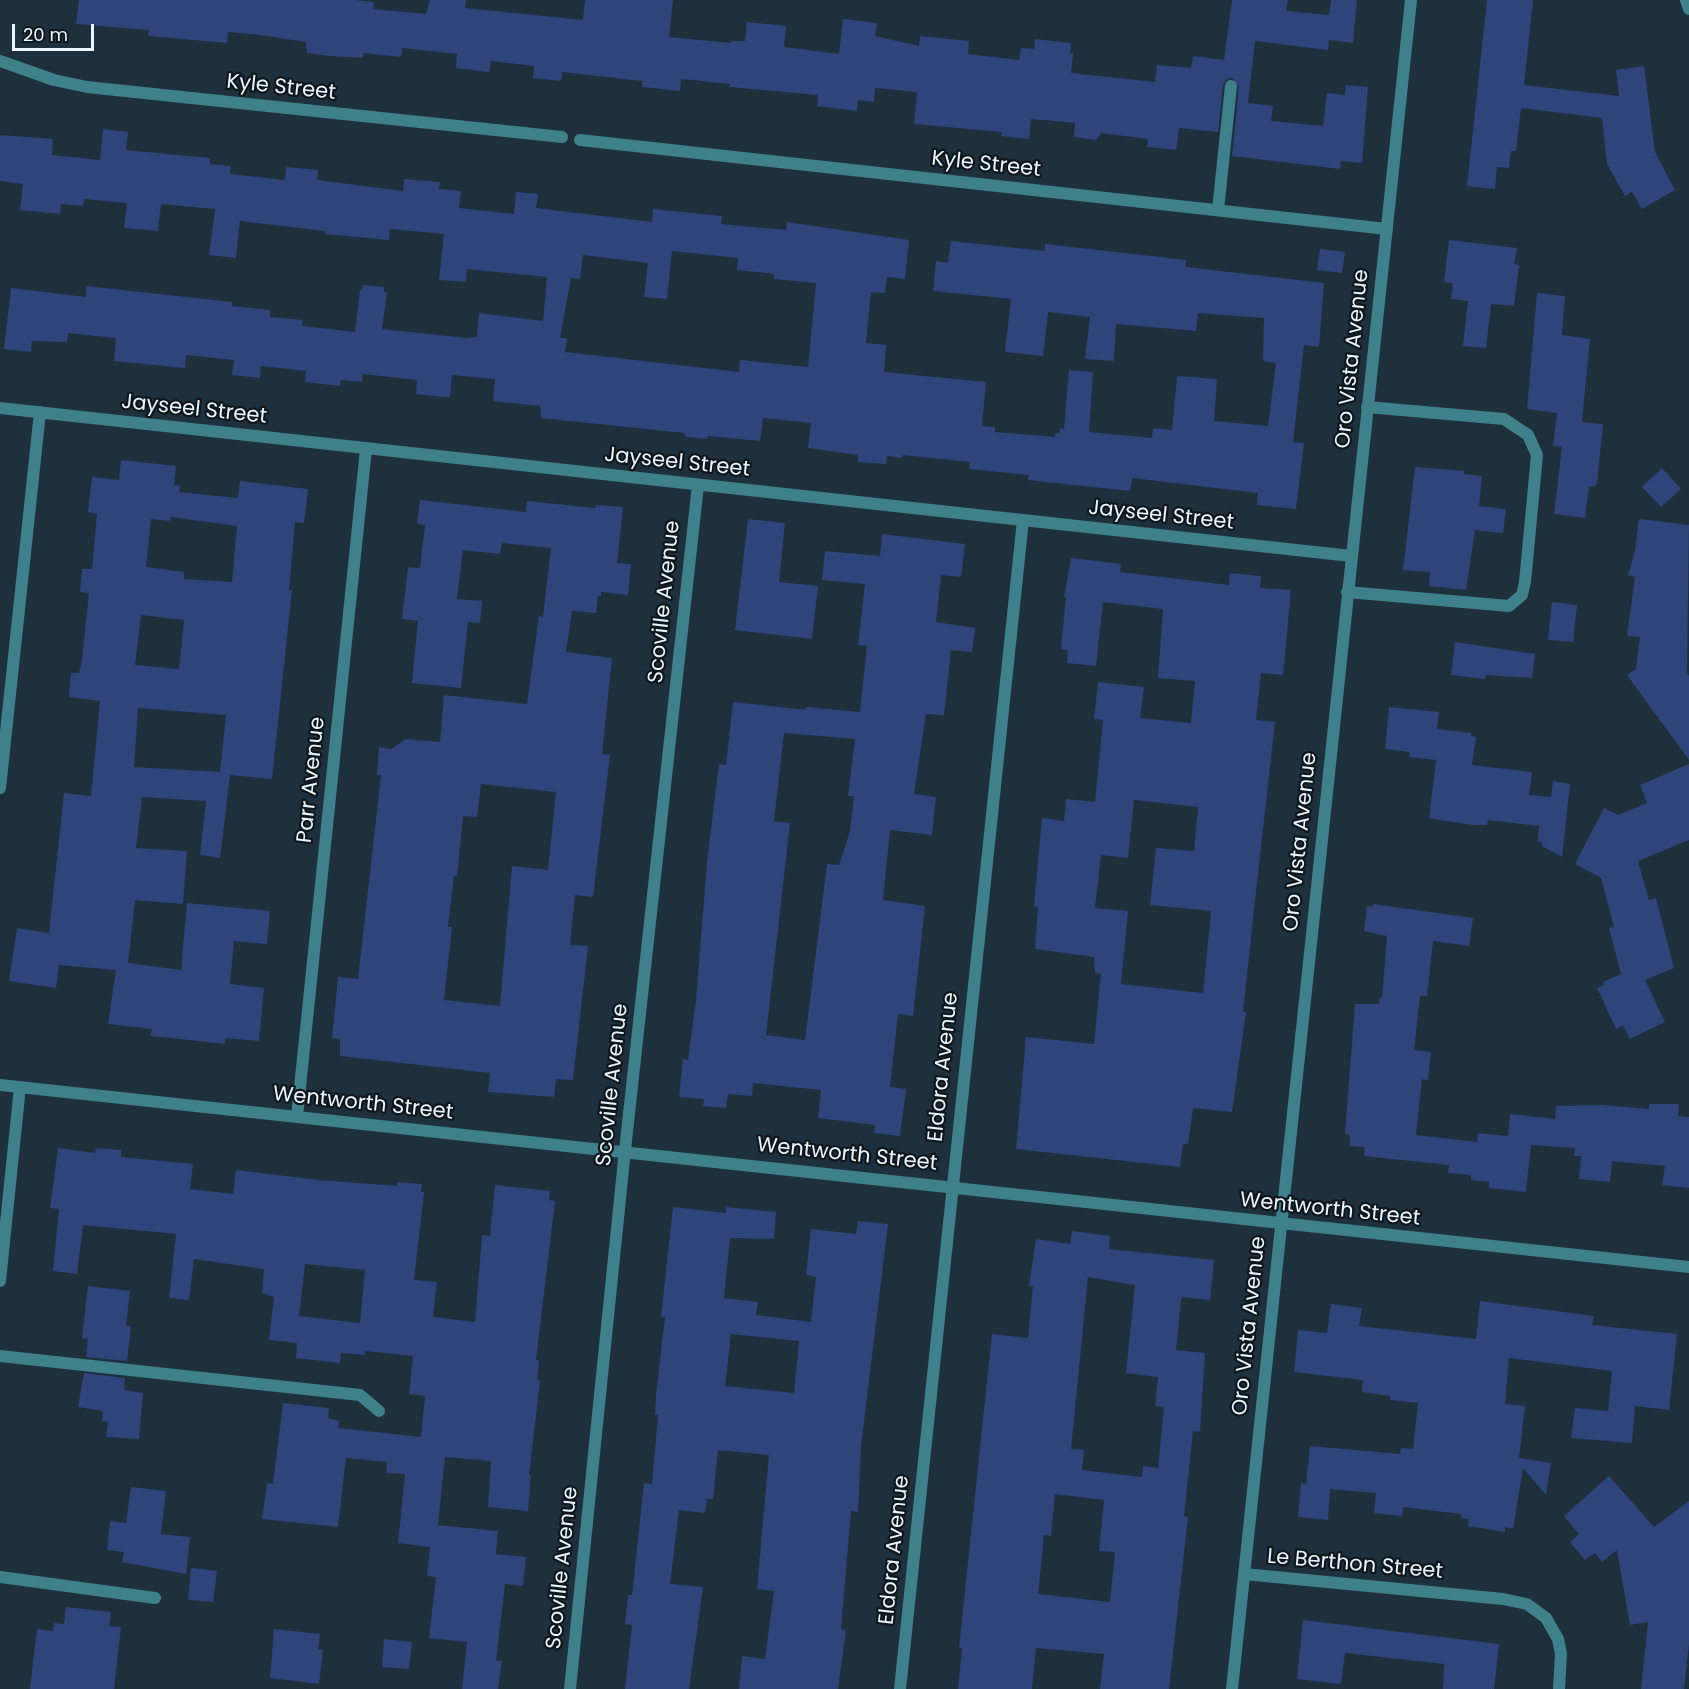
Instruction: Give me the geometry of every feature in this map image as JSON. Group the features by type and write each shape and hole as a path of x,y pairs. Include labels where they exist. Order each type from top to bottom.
{"street":[{"name":"Oro Vista Avenue","path":"1232,1689 1411,0"},
{"path":"1686,0 1689,9"},
{"name":"Kyle Street","path":"0,60 54,80 87,87 562,137"},
{"path":"1218,210 1231,86"},
{"name":"Kyle Street","path":"580,140 1387,229"},
{"path":"1347,592 1502,606 1516,603 1522,595 1525,582 1537,454 1528,435 1504,419 1367,407"},
{"name":"Jayseel Street","path":"0,408 1351,556"},
{"path":"0,788 40,412"},
{"name":"Parr Avenue","path":"297,1116 366,448"},
{"name":"Scoville Avenue","path":"570,1689 625,1150 698,485"},
{"name":"Eldora Avenue","path":"900,1689 951,1186 1023,520"},
{"name":"Wentworth Street","path":"0,1084 625,1150 1280,1225 1689,1267"},
{"path":"0,1281 20,1087"},
{"path":"0,1356 351,1393 360,1395 379,1411"},
{"name":"Le Berthon Street","path":"1244,1574 1461,1595 1527,1604 1546,1618 1553,1628 1561,1654 1559,1689"},
{"path":"0,1577 155,1598"}],"building":[{"path":"79,0 354,0 374,2 373,9 426,14 430,0 466,0 465,8 583,20 585,0 673,0 669,37 731,43 731,41 745,41 747,22 786,26 784,47 839,54 843,19 877,23 875,36 919,46 920,36 969,41 968,54 1019,60 1021,48 1034,49 1035,39 1071,43 1070,53 1073,53 1071,73 1155,82 1157,65 1191,68 1193,56 1224,60 1232,0 1288,0 1286,11 1329,15 1331,0 1357,0 1353,43 1329,40 1328,50 1255,41 1248,103 1273,106 1271,121 1323,126 1327,93 1345,95 1346,85 1368,87 1362,163 1341,161 1340,169 1232,156 1239,87 1232,78 1227,79 1223,85 1218,132 1179,128 1176,150 1147,147 1148,139 1101,133 1096,140 1074,137 1075,123 1031,119 1029,139 1001,136 1002,132 914,124 917,92 875,88 874,102 858,100 857,111 817,106 818,95 729,87 730,84 681,79 680,91 642,87 642,81 562,72 561,81 533,78 534,66 491,61 489,72 456,68 457,54 402,48 401,57 363,53 363,58 307,53 306,42 260,35 228,32 227,43 148,36 149,30 76,24"},
{"path":"1487,0 1533,0 1524,85 1619,96 1616,70 1644,66 1655,152 1675,190 1642,209 1632,192 1625,196 1607,164 1602,118 1521,108 1516,151 1511,151 1509,168 1497,167 1495,189 1467,186"},
{"path":"103,129 128,132 126,150 210,158 210,164 231,166 230,174 285,180 286,167 318,170 317,180 403,191 404,179 440,182 439,189 461,191 459,208 514,214 516,192 538,194 536,208 652,222 653,209 722,216 721,224 786,230 787,222 909,240 905,279 887,277 885,293 871,292 866,343 886,345 884,372 986,382 982,426 995,427 995,432 1055,437 1055,433 1059,434 1060,428 1064,429 1069,370 1093,372 1089,432 1152,438 1153,428 1172,430 1177,376 1217,379 1214,421 1268,426 1276,363 1263,361 1264,318 1198,313 1196,331 1116,324 1114,361 1085,359 1090,317 1048,312 1043,356 1005,352 1011,299 933,291 936,261 948,263 951,241 1045,251 1045,244 1186,260 1186,267 1324,283 1319,347 1304,345 1293,442 1304,443 1296,509 1257,505 1258,493 1132,478 1130,491 1028,480 1029,475 969,469 970,462 903,455 902,458 887,456 886,464 858,462 858,455 808,448 811,423 763,418 760,441 708,436 707,439 686,437 684,433 541,418 540,406 493,401 495,379 452,375 450,397 443,397 416,394 417,380 363,374 362,382 341,380 340,386 305,382 306,371 261,366 260,378 232,375 234,360 186,355 185,368 114,361 116,338 68,333 67,342 32,341 31,352 4,349 11,288 86,297 86,286 232,302 232,306 270,310 270,317 303,320 302,326 355,332 360,290 363,285 384,287 384,292 387,293 382,329 466,338 477,337 479,313 543,321 547,277 467,269 466,282 439,280 444,234 390,229 389,240 325,234 325,231 240,221 236,258 209,255 215,209 161,204 158,231 124,228 127,203 84,199 83,206 61,204 60,214 20,210 23,184 0,181 0,135 53,139 52,155 100,160","holes":["672,251 738,258 737,270 774,274 774,279 816,283 808,367 740,360 739,372 565,352 567,338 560,338 571,278 580,279 583,255 648,263 644,297 667,299"]},
{"path":"1449,240 1517,248 1514,264 1519,265 1514,306 1491,304 1486,348 1463,346 1468,301 1451,299 1453,283 1444,282"},
{"path":"1320,249 1345,252 1342,273 1317,270"},
{"path":"1537,293 1565,296 1562,335 1590,339 1582,422 1603,424 1597,483 1594,487 1589,486 1585,518 1554,514 1562,447 1553,446 1557,413 1527,409"},
{"path":"121,460 176,466 174,485 180,486 179,492 238,498 240,481 308,489 304,523 295,522 289,590 292,590 272,779 230,775 220,858 200,855 206,801 142,797 136,848 187,851 183,904 135,900 128,963 181,970 187,903 270,911 267,944 234,941 230,984 264,988 259,1041 225,1038 225,1044 150,1036 152,1029 108,1024 116,970 59,965 56,988 9,981 17,928 49,933 64,793 91,796 100,701 69,697 71,673 79,673 82,660 89,593 80,592 82,569 92,569 97,514 88,512 92,477 119,480","holes":["171,517 237,526 232,582 184,579 184,572 146,567 151,519 170,521","141,615 184,620 179,669 135,665","138,708 226,715 220,772 134,767"]},
{"path":"1415,467 1464,471 1464,474 1482,476 1479,506 1506,509 1503,533 1475,530 1466,590 1429,586 1430,572 1403,570"},
{"path":"1662,468 1681,489 1661,507 1642,487"},
{"path":"420,500 526,512 527,501 595,508 596,505 623,507 617,563 631,564 628,595 601,592 601,596 598,596 596,613 572,611 566,652 612,658 602,754 610,755 593,897 575,895 570,945 588,946 573,1080 556,1079 554,1097 488,1092 490,1073 340,1056 340,1039 332,1038 338,977 358,979 381,775 377,775 379,747 392,749 405,739 440,742 444,695 527,704 539,616 543,617 551,548 502,543 500,554 463,550 457,599 482,601 480,623 468,622 461,688 412,683 418,621 402,619 408,567 420,568 425,525 417,524","holes":["481,784 556,792 548,870 512,866 500,1006 444,1000 452,927 448,927 454,876 457,876 463,816 477,817"]},
{"path":"748,519 785,523 779,582 818,586 812,639 735,630"},
{"path":"1639,519 1689,525 1687,673 1689,676 1689,760 1627,675 1636,669 1640,637 1627,636 1635,577 1628,575 1635,551"},
{"path":"882,534 965,544 961,577 941,575 936,622 975,628 972,652 951,650 944,715 926,714 914,794 936,797 932,835 890,830 883,900 925,906 913,1016 898,1014 890,1087 906,1089 900,1136 874,1133 875,1125 818,1118 821,1090 753,1083 752,1096 728,1094 726,1108 703,1106 704,1099 679,1097 683,1059 688,1060 696,1000 707,862 719,764 726,765 733,702 806,710 806,707 860,712 867,646 858,645 865,584 822,580 825,551 880,556","holes":["784,733 855,739 848,796 854,796 850,831 839,865 827,864 805,1040 766,1035 790,823 774,821"]},
{"path":"1071,558 1121,564 1120,572 1229,585 1230,573 1261,576 1260,588 1291,590 1283,675 1261,673 1256,720 1275,722 1243,1012 1246,1012 1232,1112 1193,1108 1188,1144 1183,1144 1180,1167 1016,1149 1026,1037 1094,1044 1101,974 1095,973 1094,957 1035,949 1038,907 1034,906 1042,818 1064,821 1066,799 1095,802 1103,720 1094,719 1098,682 1144,687 1140,718 1191,723 1195,681 1158,678 1163,609 1103,602 1096,666 1067,663 1068,650 1061,649 1066,597 1064,597","holes":["1134,800 1198,807 1194,851 1156,848 1150,905 1211,911 1203,993 1121,984 1128,911 1095,908 1101,855 1128,858"]},
{"path":"1552,602 1577,605 1573,642 1548,640"},
{"path":"1455,642 1535,654 1532,678 1486,675 1485,679 1451,675"},
{"path":"1389,707 1439,712 1437,729 1471,733 1471,736 1476,737 1472,765 1532,772 1529,795 1551,797 1553,781 1570,784 1562,857 1542,846 1542,842 1538,841 1539,826 1488,820 1487,825 1472,825 1429,818 1436,760 1409,757 1410,752 1385,749"},
{"path":"1689,764 1689,840 1638,861 1649,900 1656,898 1674,968 1645,980 1665,1022 1630,1039 1623,1025 1616,1029 1597,988 1604,985 1603,982 1621,974 1609,928 1614,927 1601,878 1575,864 1604,808 1618,815 1647,803 1640,785"},
{"path":"1373,904 1473,918 1469,946 1433,941 1427,996 1420,996 1414,1050 1431,1052 1428,1080 1422,1079 1416,1135 1477,1142 1478,1133 1508,1136 1510,1114 1555,1119 1556,1106 1603,1105 1649,1109 1649,1104 1679,1104 1678,1116 1689,1117 1689,1188 1662,1185 1665,1166 1612,1161 1610,1182 1579,1179 1581,1156 1574,1156 1575,1148 1531,1145 1526,1192 1489,1188 1489,1182 1471,1180 1471,1175 1448,1173 1449,1165 1364,1156 1365,1147 1349,1146 1350,1135 1345,1134 1355,1004 1379,1004 1380,997 1382,998 1387,936 1364,931 1367,906 1373,907"},
{"path":"58,1148 95,1153 96,1148 121,1150 121,1157 193,1164 190,1189 233,1194 236,1170 397,1186 397,1182 422,1184 421,1192 424,1192 414,1280 437,1282 433,1317 475,1322 482,1235 490,1236 495,1185 550,1191 549,1200 555,1201 536,1360 539,1360 537,1379 540,1381 529,1475 531,1475 528,1511 488,1507 491,1461 445,1457 438,1525 498,1531 496,1554 526,1557 523,1586 505,1584 496,1661 502,1661 498,1689 462,1689 467,1642 429,1638 436,1577 427,1576 430,1547 398,1543 405,1474 386,1473 387,1462 346,1458 338,1527 262,1519 267,1483 273,1484 283,1403 329,1408 328,1418 339,1421 338,1428 421,1437 425,1396 409,1394 413,1356 365,1351 365,1355 341,1353 340,1363 296,1358 297,1343 269,1340 274,1297 262,1293 264,1269 194,1259 189,1300 169,1298 176,1234 83,1225 77,1274 53,1271 59,1209 50,1208","holes":["305,1264 365,1270 360,1323 299,1316"]},
{"path":"673,1207 726,1213 726,1207 776,1212 774,1239 730,1238 724,1298 758,1302 756,1315 811,1322 816,1277 806,1275 811,1229 856,1234 858,1221 888,1224 861,1447 858,1512 851,1511 841,1629 846,1630 838,1689 739,1689 742,1656 765,1659 774,1591 757,1589 769,1455 718,1450 713,1499 707,1499 705,1513 679,1510 670,1584 703,1587 689,1689 625,1689 632,1625 625,1624 628,1595 632,1595 644,1483 652,1484 658,1415 655,1415 656,1395 665,1317 661,1317","holes":["731,1334 799,1341 794,1393 725,1386"]},
{"path":"1072,1231 1110,1236 1109,1249 1214,1260 1210,1300 1182,1297 1181,1301 1176,1350 1205,1353 1200,1432 1193,1431 1184,1516 1188,1517 1169,1689 1100,1689 1104,1654 1036,1648 1032,1689 958,1689 962,1648 959,1648 992,1334 1028,1338 1033,1286 1029,1286 1036,1239 1070,1244","holes":["1088,1277 1135,1285 1126,1373 1158,1377 1155,1406 1164,1407 1158,1468 1143,1466 1142,1477 1082,1470 1084,1450 1071,1449","1055,1494 1104,1500 1099,1551 1115,1552 1110,1602 1038,1594 1044,1535 1051,1536"]},
{"path":"88,1286 130,1291 126,1326 131,1326 127,1361 86,1357 88,1339 82,1338"},
{"path":"1480,1301 1594,1316 1592,1325 1677,1334 1669,1410 1635,1406 1632,1443 1571,1438 1575,1408 1608,1411 1612,1371 1509,1358 1505,1404 1525,1406 1519,1458 1551,1463 1546,1495 1523,1468 1513,1529 1505,1527 1505,1532 1468,1526 1469,1519 1461,1518 1461,1514 1403,1507 1402,1516 1374,1513 1376,1493 1330,1489 1328,1520 1298,1517 1301,1483 1306,1484 1310,1446 1400,1454 1401,1448 1413,1449 1418,1403 1390,1400 1390,1396 1362,1392 1363,1380 1294,1372 1298,1330 1327,1333 1331,1304 1362,1308 1359,1326 1476,1339"},
{"path":"84,1373 125,1378 124,1390 143,1393 139,1439 106,1437 108,1422 102,1421 103,1411 78,1407"},
{"path":"1609,1476 1654,1527 1689,1501 1689,1644 1684,1689 1641,1689 1648,1622 1630,1625 1617,1550 1602,1562 1595,1553 1585,1560 1570,1542 1579,1534 1564,1516"},
{"path":"131,1487 166,1491 161,1534 190,1537 186,1574 122,1562 124,1552 107,1550 110,1521 126,1523"},
{"path":"191,1568 217,1571 213,1602 188,1600"},
{"path":"66,1607 111,1612 109,1626 121,1627 114,1689 30,1689 37,1629 53,1631 54,1623 64,1624"},
{"path":"1303,1620 1499,1644 1494,1689 1443,1689 1444,1664 1345,1653 1341,1684 1297,1679"},
{"path":"274,1629 320,1634 318,1649 323,1650 319,1684 270,1678"},
{"path":"384,1639 412,1642 409,1669 382,1667"}]}
